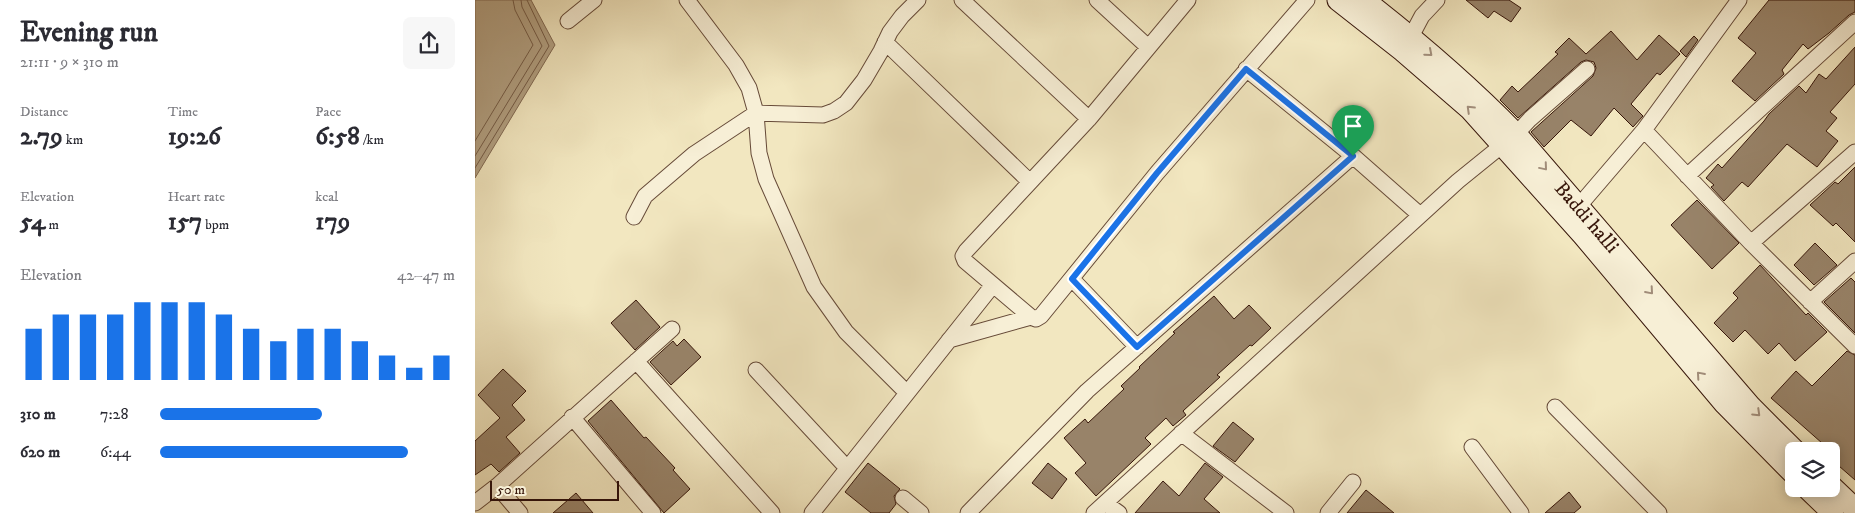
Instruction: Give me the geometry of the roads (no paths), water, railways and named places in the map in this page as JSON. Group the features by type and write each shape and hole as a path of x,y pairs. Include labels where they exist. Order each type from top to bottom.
{"street":[{"path":"568,21 594,0"},
{"path":"687,0 736,65 749,88 756,113 759,154 766,179 814,287 846,332 907,393"},
{"path":"634,217 645,196 694,154 756,113 823,115 835,111 846,102 864,80 902,16 918,0"},
{"path":"962,0 1089,119"},
{"path":"1097,0 1148,47"},
{"path":"1188,0 1089,119 963,256 965,262 1036,320 1072,279 1157,173 1307,0"},
{"path":"1338,0 1407,44 1422,16 1437,0"},
{"name":"Baddi halli","path":"1364,0 1407,44 1479,96 1510,140 1578,207 1751,407 1786,442"},
{"path":"1578,207 1644,130 1739,0"},
{"path":"1687,176 1855,22"},
{"path":"885,42 1030,182"},
{"path":"1246,69 1353,156 1420,215"},
{"path":"1099,508 1457,181 1510,140 1530,119 1587,69"},
{"path":"1644,130 1751,244 1855,346"},
{"path":"1510,140 1583,235 1725,404 1785,465"},
{"path":"1751,244 1855,152"},
{"path":"968,513 1087,391 1353,156"},
{"path":"1810,302 1855,261"},
{"path":"1072,279 1137,347"},
{"path":"812,513 993,285"},
{"path":"949,340 1031,317"},
{"path":"475,503 497,486 672,329"},
{"path":"636,361 772,513"},
{"path":"756,370 847,468"},
{"path":"1555,407 1659,513"},
{"path":"572,417 653,513"},
{"path":"1181,433 1286,513"},
{"path":"1472,447 1521,513"},
{"path":"1328,513 1353,482"},
{"path":"497,486 520,513"},
{"path":"1840,495 1855,509"},
{"path":"1817,497 1833,513"},
{"path":"903,498 921,513"},
{"path":"1099,508 1119,513"}],"water":[{"path":"475,0 531,0 555,45 475,178"}]}
